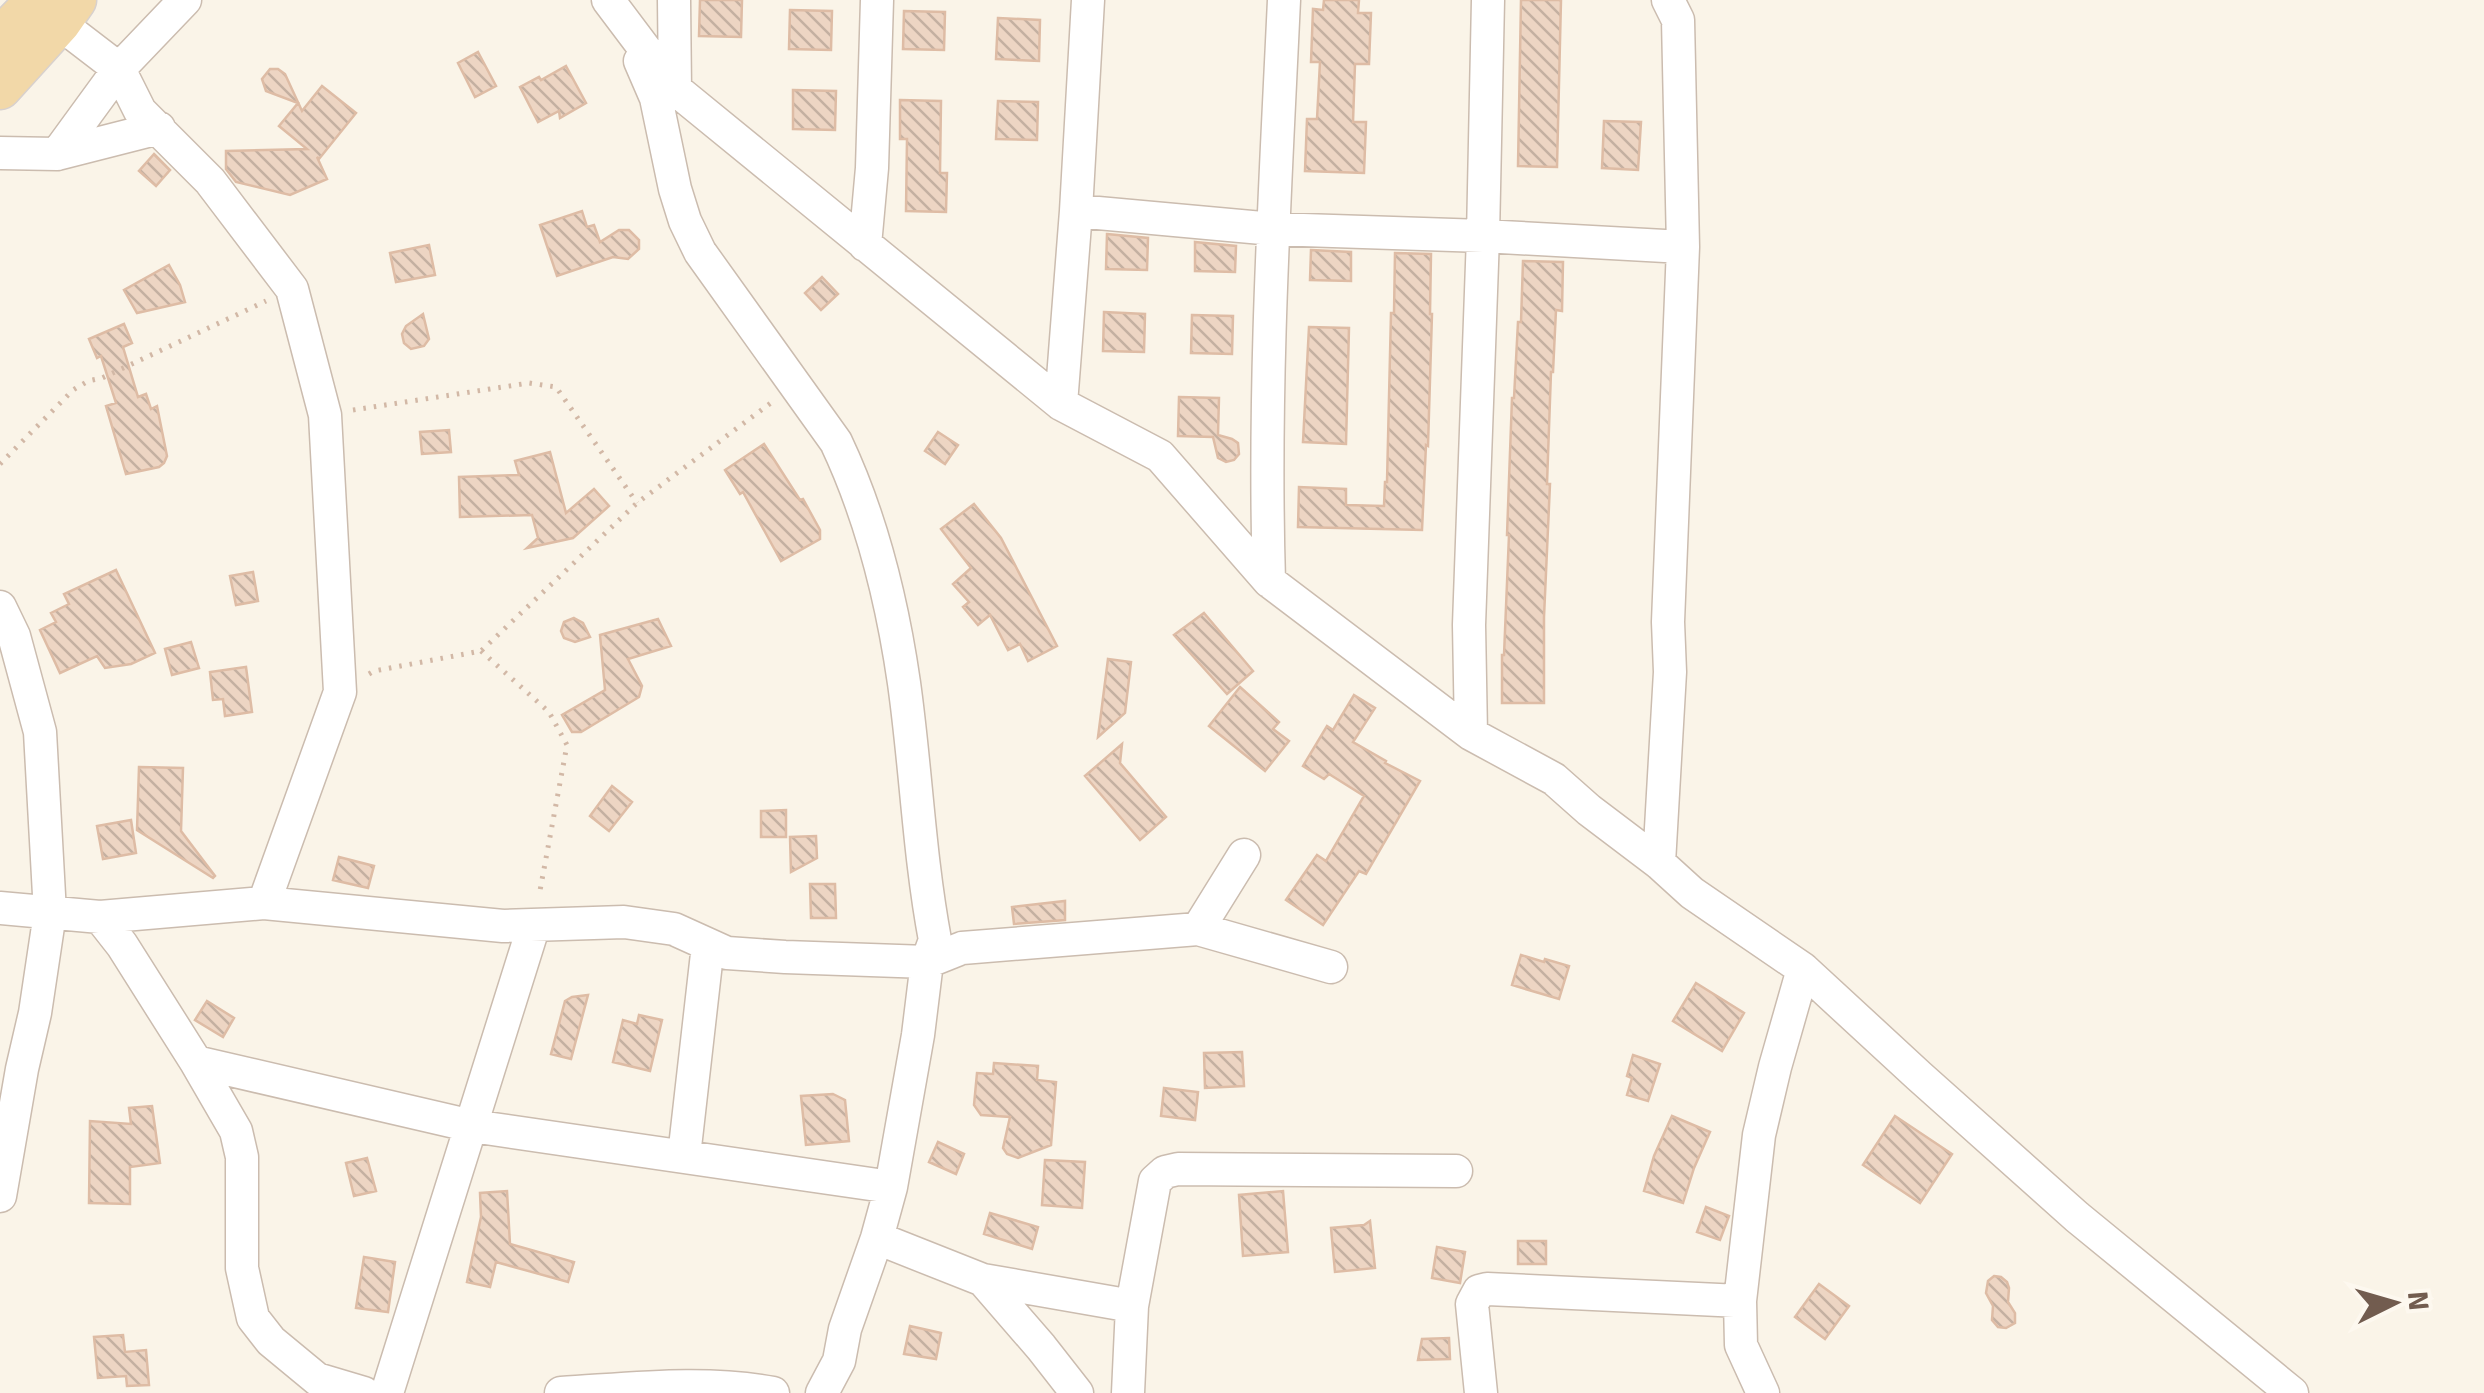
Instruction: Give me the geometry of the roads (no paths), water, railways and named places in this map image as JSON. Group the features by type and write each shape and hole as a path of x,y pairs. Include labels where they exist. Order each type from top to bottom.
{"main road":[{"path":"0,39 57,8"},
{"path":"0,88 57,8"}],"street":[{"path":"57,154 120,69 185,0"},
{"path":"608,0 676,89 1061,404 1160,456 1268,581 1471,734 1554,779 1692,893 1802,969 2077,1217 2292,1393"},
{"path":"608,0 628,32 656,98 674,188 700,252 842,455 880,561 904,682 936,940 927,962 891,1187 878,1238 845,1329 840,1361 822,1393"},
{"path":"674,0 676,89"},
{"path":"865,245 878,0"},
{"path":"1061,404 1088,0"},
{"path":"1268,581 1266,483 1284,0"},
{"path":"1471,734 1470,625 1488,0"},
{"path":"1659,863 1670,672 1668,622 1683,248 1678,20 1668,0"},
{"path":"57,8 120,69 140,111 210,181 292,289 325,414 340,692 264,903"},
{"path":"0,152 57,154 159,128"},
{"path":"1076,211 1273,230 1483,236 1683,248"},
{"path":"0,608 14,636 40,732 50,913 0,1196"},
{"path":"1198,928 1244,855"},
{"path":"0,908 100,917 264,903 503,926 624,922 674,928 727,953 927,962 962,948 1198,928 1331,966"},
{"path":"100,917 122,945 236,1131 242,1157 242,1268 253,1318 318,1386 364,1393"},
{"path":"387,1393 534,926"},
{"path":"684,1156 708,945"},
{"path":"1763,1393 1741,1345 1740,1301 1759,1134 1802,969"},
{"path":"196,1062 472,1126 891,1187"},
{"path":"1128,1393 1132,1306 1156,1181 1164,1172 1244,1168 1456,1171"},
{"path":"878,1238 983,1280 1132,1306"},
{"path":"983,1280 1078,1393"},
{"path":"1481,1393 1472,1304 1480,1291 1740,1301"},
{"path":"561,1393 704,1386 773,1393"}]}
